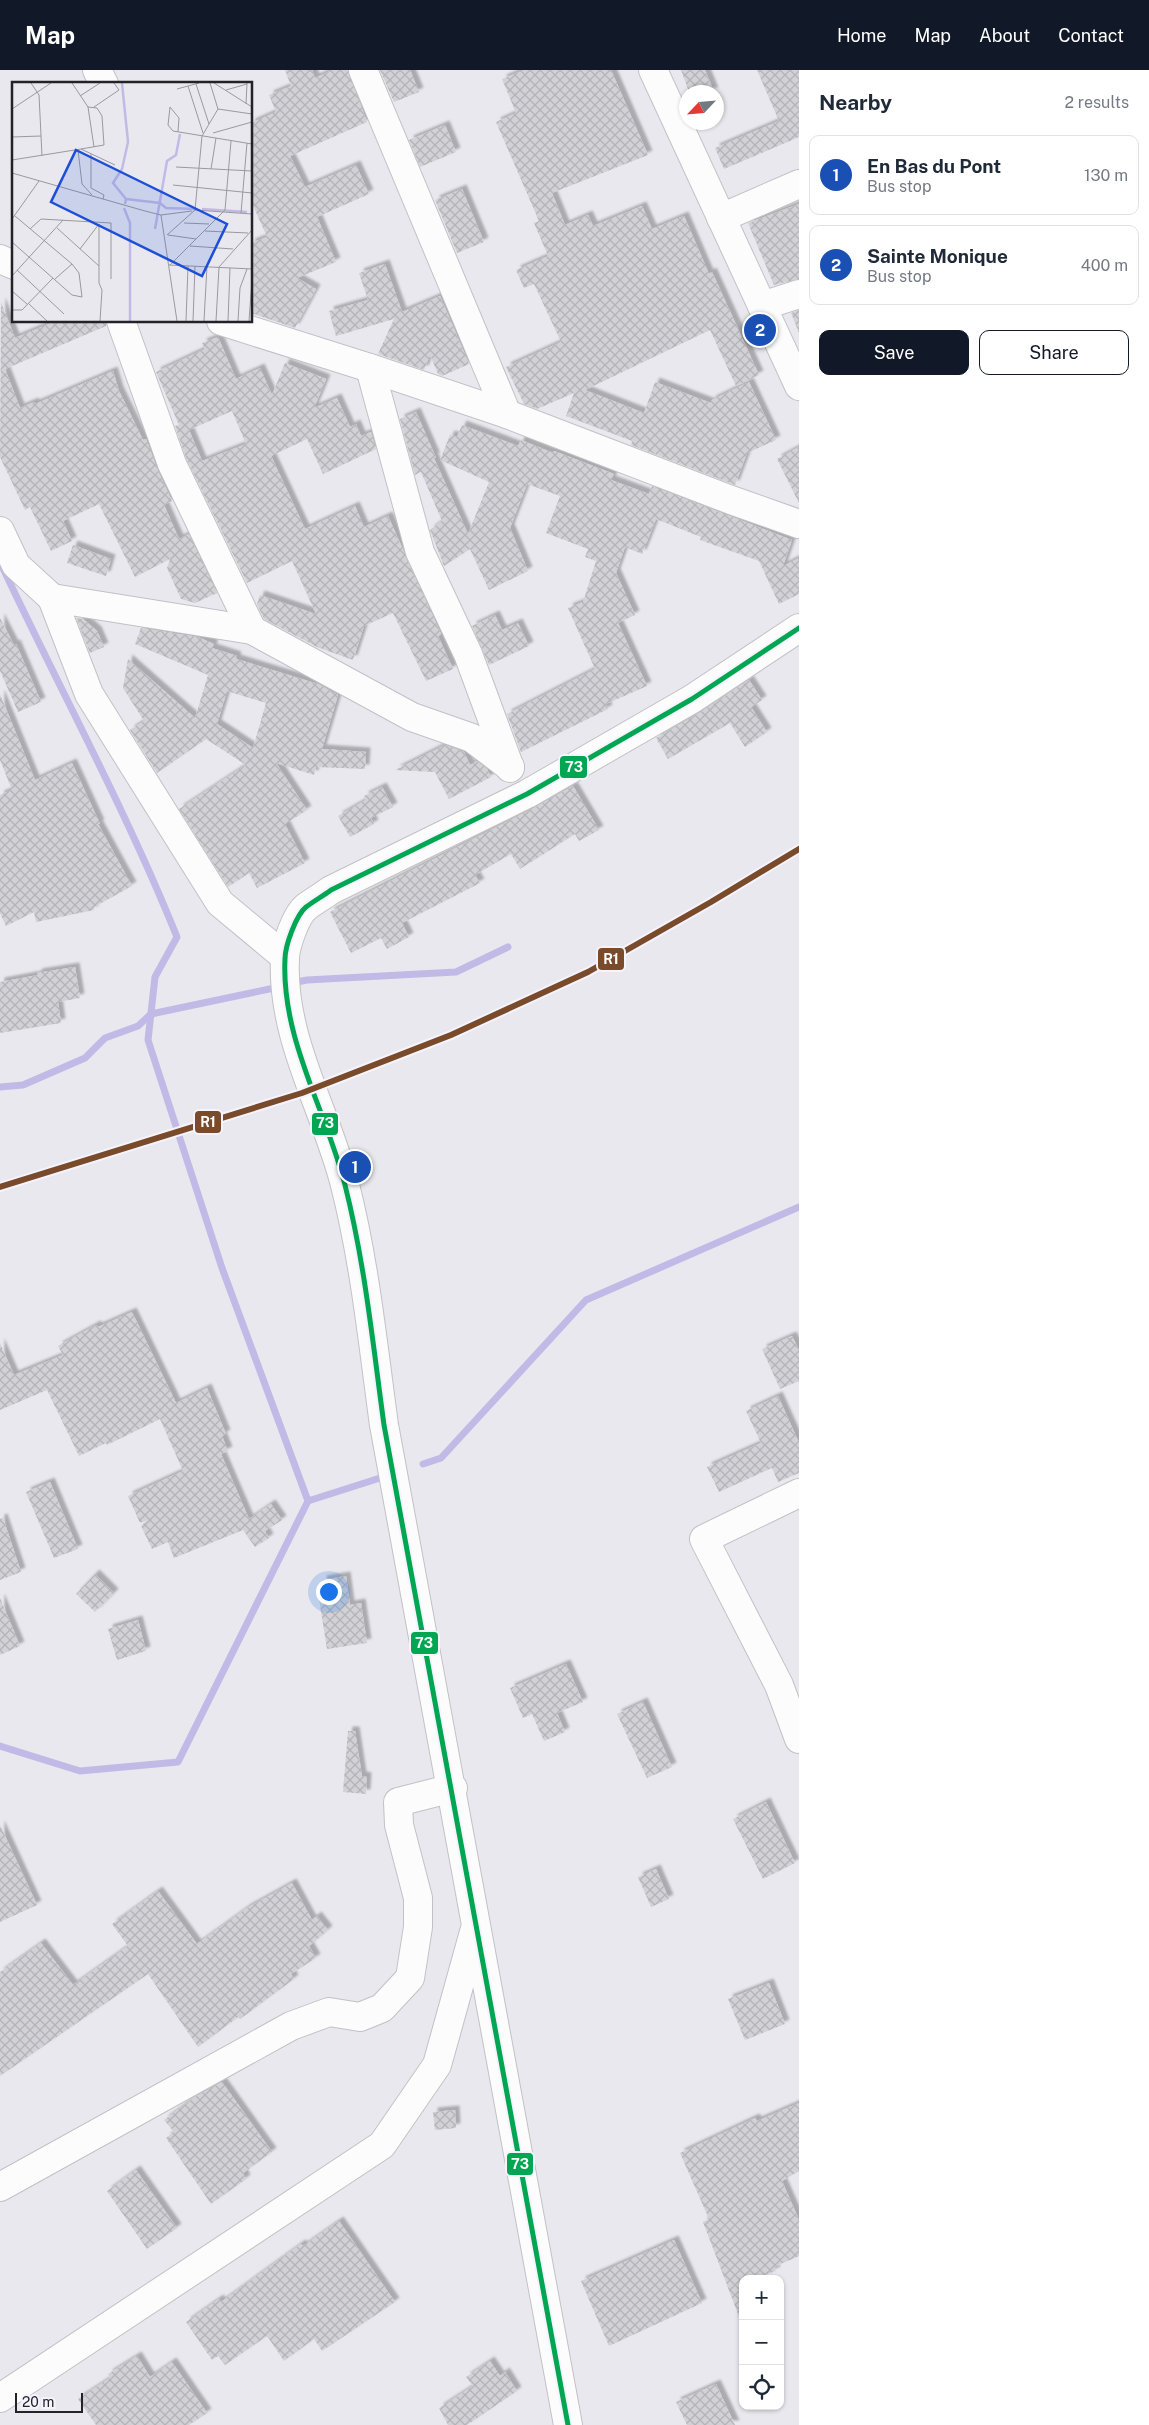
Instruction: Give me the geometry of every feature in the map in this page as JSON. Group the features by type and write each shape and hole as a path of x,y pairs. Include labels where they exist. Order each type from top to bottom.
{"street":[{"path":"97,70 103,82"},
{"path":"363,70 507,414"},
{"path":"653,70 799,386"},
{"path":"721,218 799,184"},
{"path":"0,259 12,265"},
{"path":"762,306 799,294"},
{"path":"120,322 172,464 252,630"},
{"path":"224,322 507,414 731,500 799,524"},
{"path":"370,368 420,552 468,654 510,767 527,794"},
{"path":"0,531 8,569 52,598 252,630 412,717 472,738 510,767"},
{"path":"52,598 89,694 220,903 285,957"},
{"path":"568,2425 524,2178 475,1926 453,1788 384,1425 362,1263 345,1184 294,1030 285,984 285,957 289,938 304,908 332,890 527,794 692,699 799,628"},
{"path":"799,1492 704,1539 793,1683 799,1740"},
{"path":"0,2186 291,2026 329,2012 360,2017 382,2008 410,1978 418,1926 418,1898 399,1825 398,1802 453,1788"},
{"path":"0,2398 382,2145 437,2065 475,1926"}],"building":[{"path":"285,70 312,70 315,78 333,70 348,70 367,122 290,156 305,187 356,165 369,194 317,217 336,262 297,278 316,289 295,328 252,313 252,243 267,237 252,203 252,123 276,112 269,95 291,86"},
{"path":"380,70 410,70 419,92 394,102"},
{"path":"524,70 611,70 648,155 552,193 565,225 588,215 593,226 642,206 652,229 684,216 709,274 712,272 759,375 736,386 710,330 585,390 644,413 655,382 711,403 712,400 749,382 776,440 747,453 735,485 631,445 632,441 566,416 574,393 537,409 524,404 506,367 561,342 534,284 524,288 516,270 548,256 534,223 539,221 496,122 516,113 502,79"},
{"path":"681,70 705,70 711,85 686,85"},
{"path":"757,70 799,70 799,137 724,169 715,148 779,121"},
{"path":"445,125 456,152 420,167 409,140"},
{"path":"462,189 484,242 457,253 435,200"},
{"path":"799,204 799,279 774,285 748,223"},
{"path":"385,264 402,312 440,296 469,364 442,376 438,374 430,355 424,370 378,354 394,319 336,336 329,311 368,300 359,273"},
{"path":"1,302 15,338 54,322 106,322 106,326 5,369 20,408 34,402 35,404 113,371 119,391 143,440 146,439 172,501 164,505 179,539 189,534 217,593 195,603 181,599 167,568 170,559 135,577 99,504 63,521 72,541 51,551 30,507 25,510 0,457"},
{"path":"799,310 799,333 791,313"},
{"path":"218,337 236,379 260,368 272,395 285,363 326,379 314,408 337,398 350,427 356,424 361,436 371,432 376,449 323,474 307,439 271,456 305,529 355,506 364,527 388,516 441,634 438,636 453,669 426,681 393,613 364,626 353,660 317,647 264,619 257,604 260,595 316,614 292,561 247,583 186,458 175,426 179,425 156,372 205,349 202,343","holes":["232,411 246,444 202,461 189,430"]},
{"path":"416,412 436,458 433,456 468,534 489,482 440,460 450,435 457,437 462,425 518,446 521,440 553,453 554,451 614,474 611,480 649,494 652,486 792,540 783,566 799,558 799,594 779,604 759,561 700,540 701,537 656,519 642,554 625,547 616,573 635,615 618,623 647,686 606,704 608,709 521,752 507,714 595,669 568,608 583,602 596,561 585,557 588,549 546,533 560,496 527,484 510,528 528,571 489,590 470,549 444,566 430,530 442,521 421,472 415,475 400,419"},
{"path":"799,447 799,503 777,459"},
{"path":"73,545 111,559 106,576 67,563"},
{"path":"495,615 502,630 518,623 529,646 489,665 472,626"},
{"path":"0,618 14,645 16,644 41,702 18,712 0,671"},
{"path":"76,618 83,619 97,631 104,647 90,653"},
{"path":"141,628 198,637 214,644 212,648 237,656 236,659 318,684 338,695 322,749 366,752 365,769 316,767 314,775 276,763 307,810 285,824 305,863 257,888 249,873 228,887 179,809 246,765 206,739 157,773 130,730 144,721 123,688 128,659 195,718 208,675 135,644","holes":["227,691 266,703 253,748 217,724"]},
{"path":"749,680 762,700 751,707 767,732 745,747 730,723 668,759 656,738 701,712"},
{"path":"0,694 35,780 72,763 100,824 98,824 132,886 94,907 94,910 36,922 34,912 6,926 0,913 0,795 12,790 0,760"},
{"path":"445,745 464,752 470,765 477,761 487,769 491,777 449,799 435,772 395,770"},
{"path":"573,786 599,830 579,841 575,834 520,869 511,854 475,875 480,883 402,923 409,937 387,949 381,938 351,953 330,912 534,808"},
{"path":"382,787 393,807 371,818 374,824 350,837 338,816 366,800 364,796"},
{"path":"75,967 80,998 58,1002 61,1023 0,1033 0,982 38,975 37,973"},
{"path":"132,1312 176,1403 207,1388 226,1434 222,1436 228,1451 221,1454 249,1519 271,1504 282,1520 265,1531 269,1538 255,1547 243,1530 174,1558 168,1542 152,1549 141,1526 147,1520 140,1523 128,1496 183,1471 160,1419 107,1445 106,1443 79,1456 47,1390 0,1410 0,1343 14,1375 63,1355 58,1346 96,1325 98,1327"},
{"path":"792,1336 799,1350 799,1381 780,1389 762,1349"},
{"path":"778,1396 799,1443 799,1473 778,1482 772,1468 719,1492 707,1467 761,1443 746,1411"},
{"path":"50,1482 78,1549 54,1558 26,1492"},
{"path":"3,1518 21,1572 0,1580 0,1519"},
{"path":"95,1574 114,1593 95,1612 76,1594"},
{"path":"346,1576 350,1605 361,1603 367,1643 327,1649 319,1599 325,1598 322,1580"},
{"path":"0,1598 20,1646 0,1655"},
{"path":"138,1620 146,1651 117,1660 108,1629"},
{"path":"566,1664 583,1702 557,1713 565,1732 544,1741 532,1714 523,1718 510,1688"},
{"path":"643,1702 672,1767 647,1778 617,1714"},
{"path":"348,1731 355,1731 362,1776 367,1777 366,1794 343,1792"},
{"path":"766,1802 795,1863 763,1879 733,1819"},
{"path":"0,1825 37,1905 0,1922"},
{"path":"656,1869 669,1899 651,1907 638,1877"},
{"path":"292,1883 312,1920 317,1916 328,1930 309,1946 316,1958 291,1974 294,1979 198,2047 148,1974 0,2076 0,1972 41,1943 73,1985 128,1946 112,1924 158,1891 197,1944 247,1908"},
{"path":"769,1983 785,2024 745,2040 728,1999"},
{"path":"222,2082 272,2152 243,2173 246,2179 211,2204 166,2138 174,2132 164,2120 195,2097"},
{"path":"799,2103 799,2171 782,2181 799,2220 799,2256 774,2267 776,2271 765,2275 739,2275 739,2317 703,2222 709,2219 680,2153 755,2118 757,2121"},
{"path":"455,2110 456,2128 435,2130 433,2112"},
{"path":"136,2170 177,2228 147,2249 107,2191"},
{"path":"339,2221 395,2302 322,2351 314,2339 284,2361 267,2336 225,2365 218,2356 212,2360 186,2322 219,2299 221,2302 301,2244 303,2246"},
{"path":"674,2240 702,2303 609,2346 581,2281"},
{"path":"137,2356 150,2377 172,2362 207,2413 189,2425 96,2425 78,2399 110,2378 108,2374"},
{"path":"490,2361 500,2376 505,2372 517,2391 467,2425 448,2425 439,2408 473,2386 466,2377"},
{"path":"716,2384 735,2425 687,2425 676,2402"}],"waterway":[{"path":"2,566 115,796 177,937 155,977 148,1040 222,1268 308,1501"},
{"path":"292,983 307,980 456,972 508,947"},
{"path":"0,1087 23,1085 85,1058 105,1038 138,1026 151,1014 279,987"},
{"path":"423,1464 441,1458 586,1300 799,1207"},
{"path":"0,1746 80,1771 178,1762 308,1501 380,1478"}],"transit line":[{"name":"73","path":"568,2425 384,1425 358,1245 337,1157 297,1045 290,1017 286,988 285,953 292,931 302,911 331,890 527,794 692,699 799,628"},
{"name":"R1","path":"0,1187 302,1093 451,1035 588,972 799,849"}],"place":[{"name":"Sainte Monique","path":"760,330"},
{"name":"En Bas du Pont","path":"355,1167"}]}
